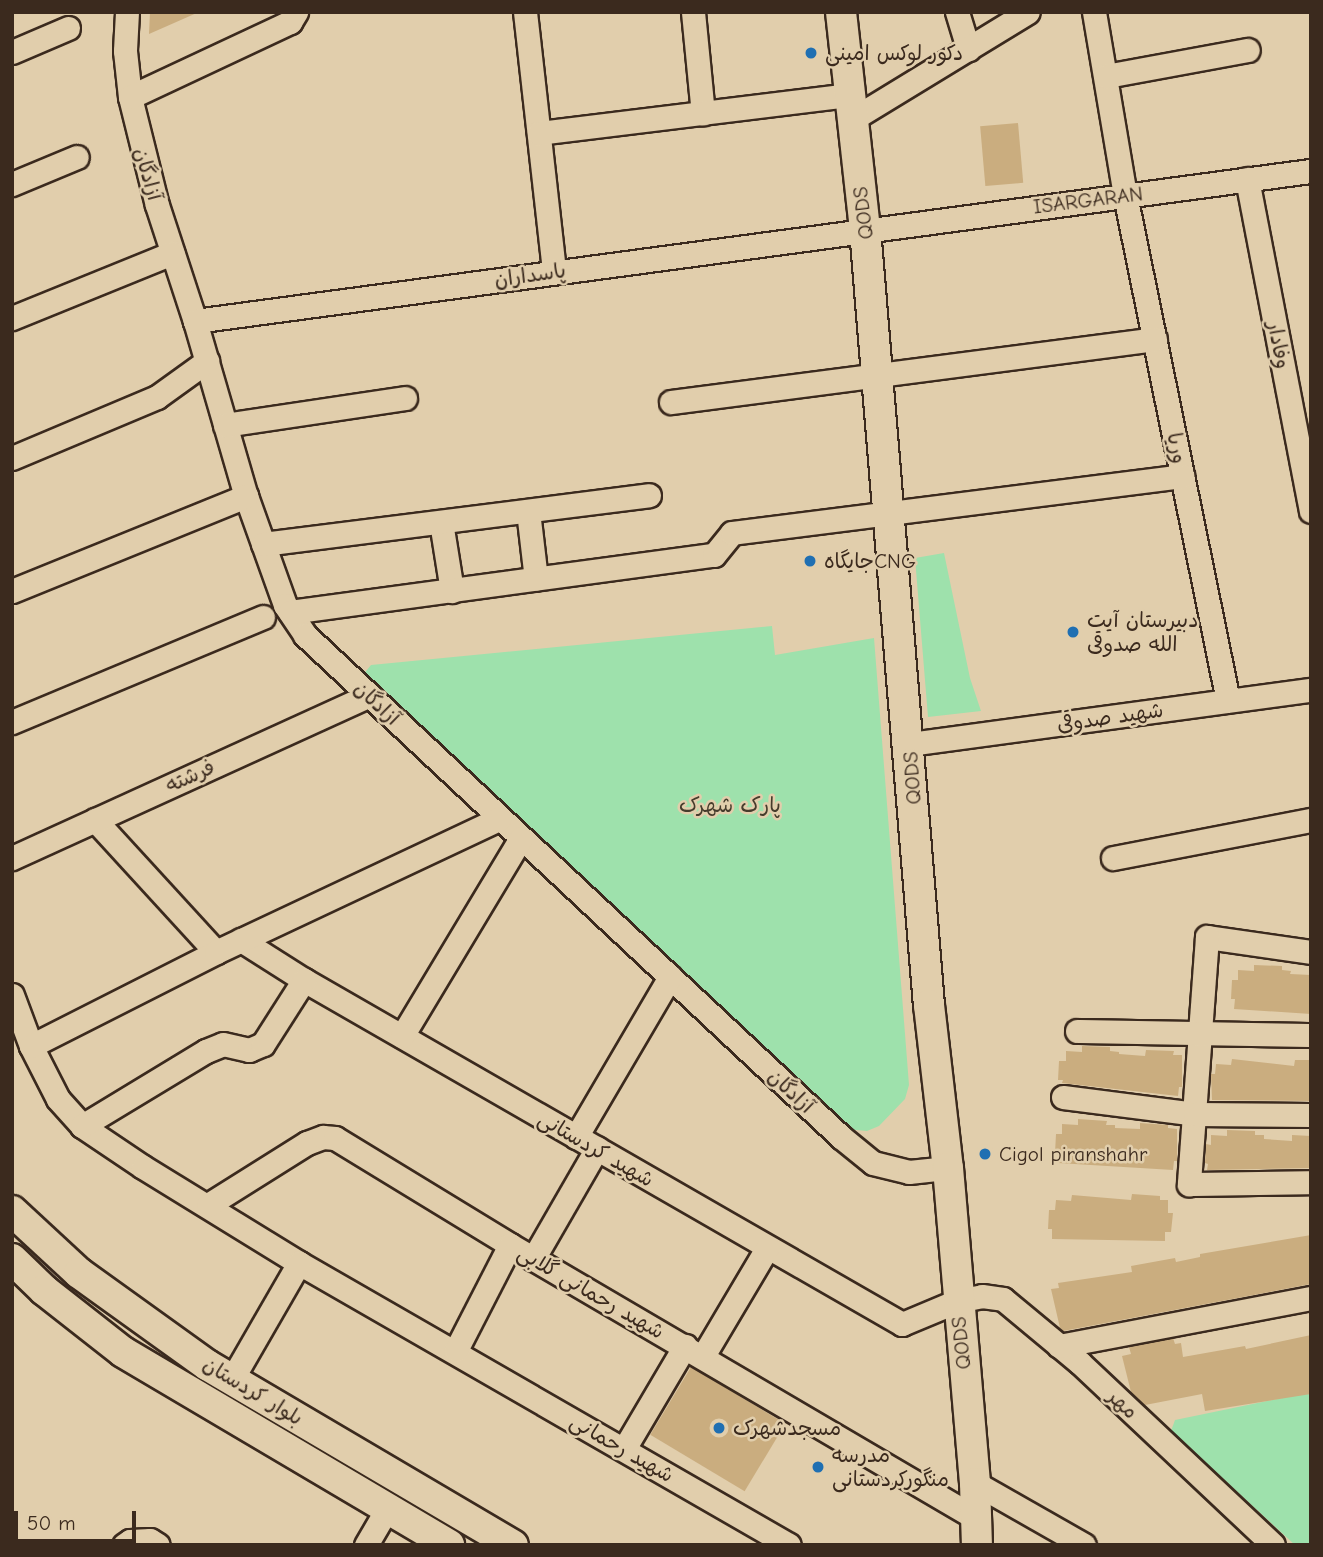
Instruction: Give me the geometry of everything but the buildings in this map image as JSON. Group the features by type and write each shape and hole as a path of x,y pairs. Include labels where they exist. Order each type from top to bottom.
{"main road":[{"name":"QODS","path":"841,12 865,229 929,1005 948,1168 957,1301 975,1483 975,1531"},
{"name":"بلوار کردستان","path":"12,1210 79,1273 219,1372 513,1545"},
{"name":"بلوار کردستان","path":"12,1259 44,1290 123,1352 449,1545"},
{"path":"189,1393 219,1372"},
{"path":"355,1490 371,1462"}],"street":[{"name":"آزادگان","path":"127,12 125,51 130,97 147,170 246,496 290,612 305,635 670,978 873,1163 909,1172 948,1168"},
{"path":"130,97 290,22 296,12"},
{"path":"525,12 554,272"},
{"path":"693,12 703,114"},
{"path":"957,12 968,49"},
{"path":"539,133 703,114 850,108 968,49 1028,12"},
{"name":"وریا","path":"1094,12 1125,195 1228,701"},
{"path":"12,52 68,28"},
{"path":"1106,76 1248,50"},
{"path":"12,184 76,157"},
{"name":"ISARGARAN","path":"865,229 1311,171"},
{"name":"وفادار","path":"1247,179 1311,511"},
{"name":"پاسداران","path":"195,321 865,229"},
{"path":"12,318 172,253"},
{"path":"671,402 1155,339"},
{"path":"12,458 157,397 206,361"},
{"path":"225,425 405,398"},
{"path":"290,612 714,555 732,533 1182,476"},
{"path":"263,544 649,495"},
{"path":"12,591 246,496"},
{"path":"528,511 536,579"},
{"path":"441,522 452,590"},
{"path":"12,722 263,617"},
{"name":"شهید صدوقی","path":"909,744 1311,690"},
{"name":"فرشته","path":"12,858 369,695"},
{"path":"31,1046 216,951 499,819"},
{"path":"95,820 216,951"},
{"path":"1113,858 1311,820"},
{"path":"402,1036 521,838"},
{"path":"1311,952 1207,937 1189,1184 1311,1182"},
{"name":"شهید کردستانی","path":"241,940 304,980 902,1324 957,1301"},
{"path":"576,1137 670,978"},
{"path":"82,1126 206,1051 223,1044 249,1050 263,1044 304,980"},
{"name":"شهید رحمانی","path":"12,995 31,1046 58,1098 82,1126 143,1167 299,1262 456,1350 789,1545"},
{"path":"1077,1031 1311,1035"},
{"path":"1063,1097 1195,1114 1311,1115"},
{"name":"شهید رحمانی گلابی","path":"208,1205 307,1143 323,1136 335,1138 533,1259 694,1351 975,1531"},
{"path":"533,1259 597,1149"},
{"path":"456,1350 510,1245"},
{"path":"624,1449 766,1248"},
{"path":"219,1372 299,1262"},
{"name":"مهر","path":"957,1301 982,1296 1003,1299 1059,1346 1273,1545"},
{"path":"1059,1346 1311,1298"},
{"path":"975,1483 1084,1545"},
{"path":"366,1545 387,1509"},
{"path":"124,1545 130,1541 150,1540 158,1545"}],"green space":[{"path":"944,553 970,678 981,711 928,717 915,558"},
{"name":"پارک شهرک","path":"772,626 775,655 874,638 909,1085 905,1099 879,1126 867,1131 846,1129 529,828 362,676 371,665"},
{"path":"1311,1392 1311,1545 1295,1545 1171,1431 1175,1420"}],"place":[{"name":"دکور لوکس امینی","path":"811,53"},
{"name":"جایگاهCNG","path":"810,561"},
{"name":"دبیرستان آیت الله صدوقی","path":"1073,632"},
{"name":"Cigol piranshahr","path":"985,1154"},
{"name":"مسجدشهرک","path":"719,1428"},
{"name":"مدرسه منگورکردستانی","path":"818,1467"}]}
